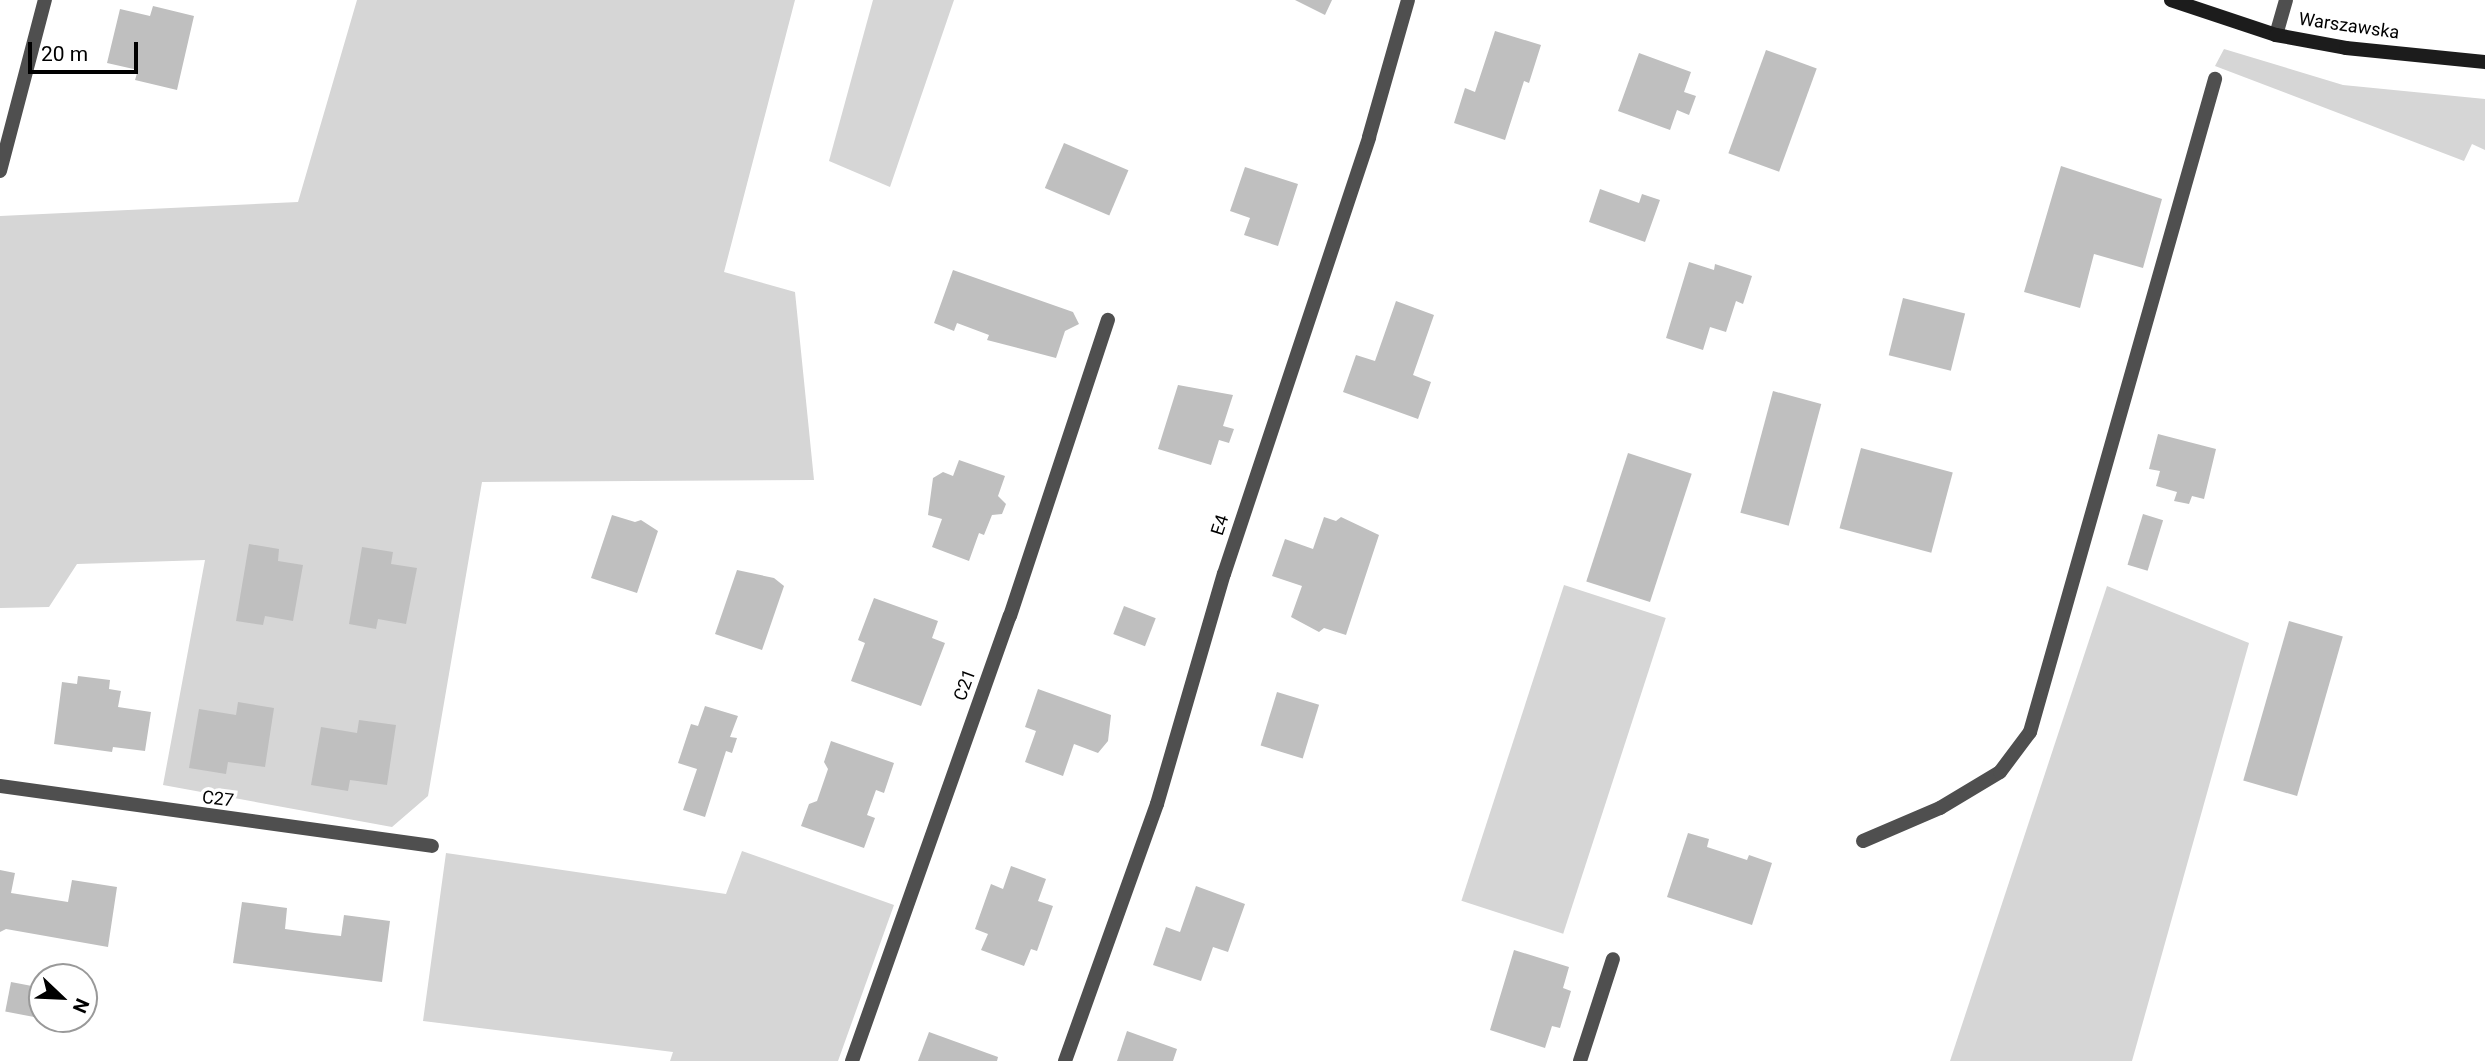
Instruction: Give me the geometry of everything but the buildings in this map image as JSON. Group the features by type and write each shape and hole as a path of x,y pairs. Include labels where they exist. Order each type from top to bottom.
{"main road":[{"name":"Warszawska","path":"2171,0 2276,35 2346,48 2485,62"}],"street":[{"path":"0,171 45,0"},
{"name":"E4","path":"1065,1061 1157,804 1224,574 1369,136 1408,0"},
{"path":"2276,35 2287,0"},
{"path":"1863,841 1940,808 2000,772 2030,732 2216,79"},
{"name":"C21","path":"852,1061 1010,616 1108,320"},
{"name":"C27","path":"0,786 432,846"},
{"path":"1580,1061 1613,958"}],"shaded area":[{"path":"357,0 795,0 724,272 795,292 814,480 482,482 428,796 392,827 163,785 205,560 77,564 49,607 0,608 0,216 298,202"},
{"path":"873,0 954,0 890,187 829,161"},
{"path":"2224,49 2343,85 2485,99 2485,150 2472,144 2464,161 2215,66"},
{"path":"1564,585 1666,618 1563,934 1461,901"},
{"path":"2107,586 2249,643 2132,1061 1950,1061"},
{"path":"742,851 894,905 838,1061 670,1061 673,1052 423,1021 446,853 726,894"}]}
